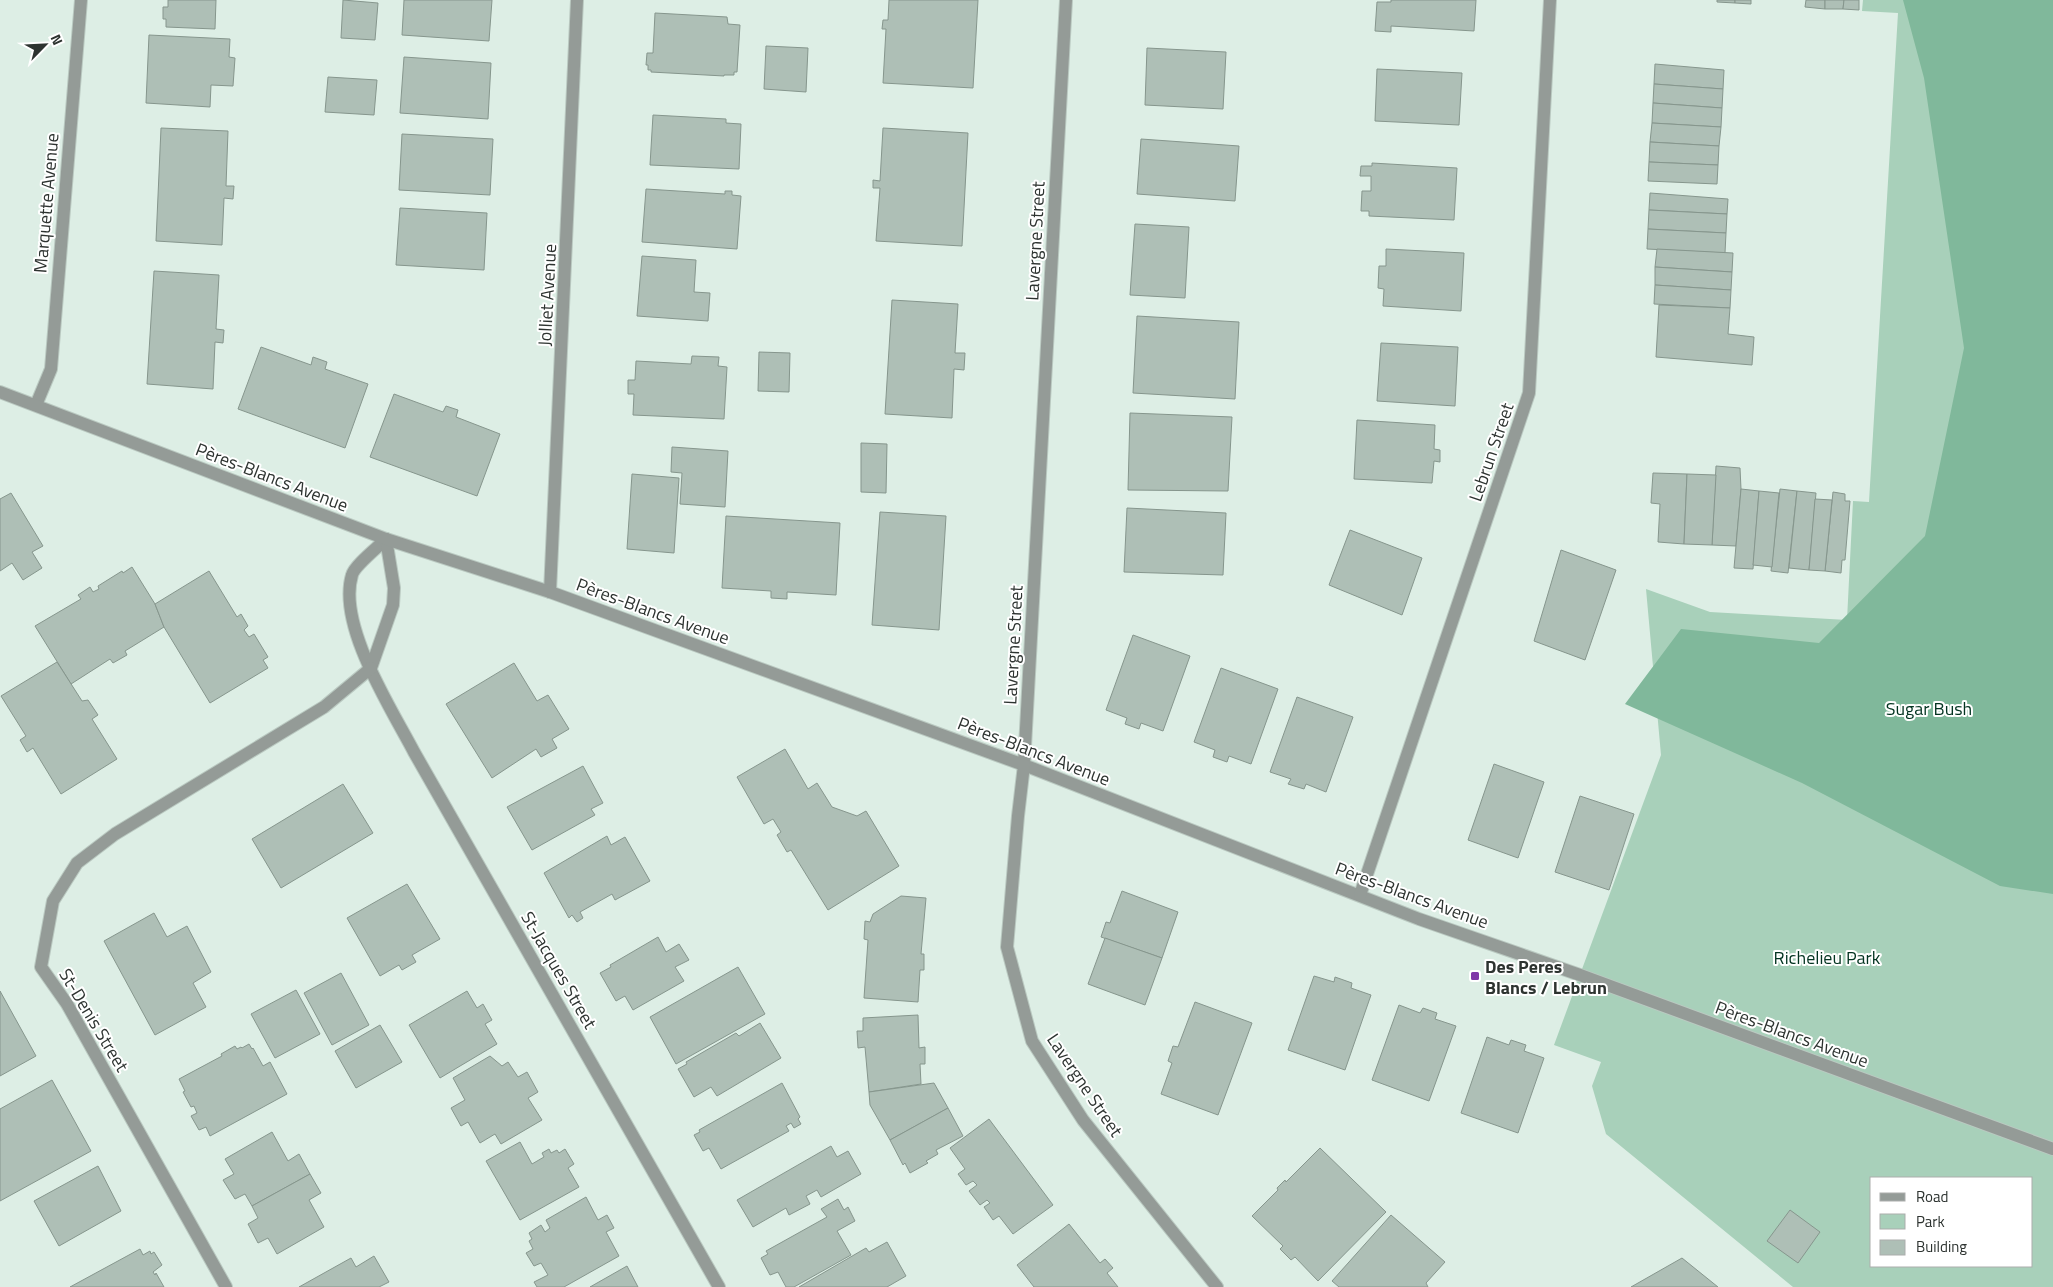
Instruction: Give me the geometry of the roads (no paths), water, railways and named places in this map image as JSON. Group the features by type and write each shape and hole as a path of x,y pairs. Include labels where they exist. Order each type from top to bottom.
{"street":[{"name":"Marquette Avenue","path":"36,405 51,369 81,0"},
{"name":"Jolliet Avenue","path":"550,592 577,0"},
{"name":"Lavergne Street","path":"1066,0 1024,765 1007,947 1032,1041 1083,1120 1217,1287"},
{"name":"Lebrun Street","path":"1360,895 1529,393 1550,0"},
{"name":"Pères-Blancs Avenue","path":"0,392 386,539 550,592 1024,765 1419,918 1580,975 2053,1149"},
{"name":"St-Jacques Street","path":"386,539 352,573 349,599 354,629 371,668 414,752 719,1287"},
{"path":"371,668 393,605 394,588 386,539"},
{"name":"St-Denis Street","path":"226,1287 67,1004 41,967 53,901 77,863 116,834 324,707 371,668"}],"place":[{"name":"Des Peres Blancs / Lebrun","path":"1475,976"}],"park label":[{"name":"Sugar Bush","path":"1929,708"},
{"name":"Richelieu Park","path":"1827,957"}]}
